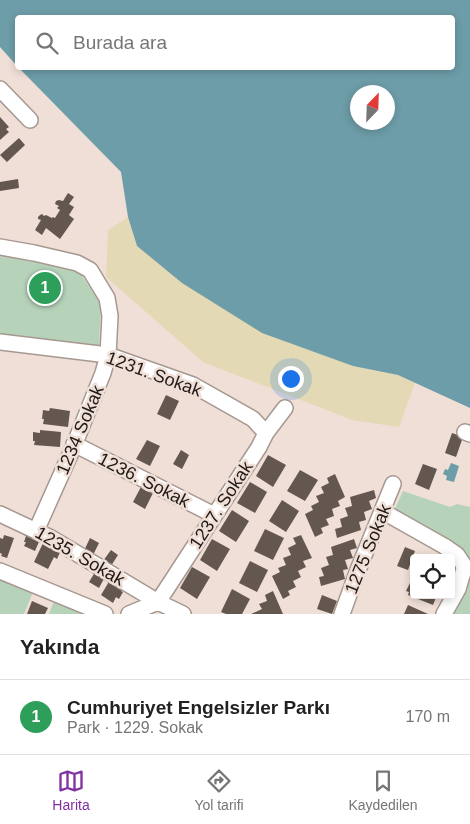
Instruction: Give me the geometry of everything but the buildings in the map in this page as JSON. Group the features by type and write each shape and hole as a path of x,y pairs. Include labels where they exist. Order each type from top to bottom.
{"street":[{"path":"0,89 30,120"},
{"name":"1234 Sokak","path":"0,247 77,263 90,270 107,298 110,316 108,355 103,374 36,531"},
{"name":"1231. Sokak","path":"0,342 108,355 193,385 253,419 266,433"},
{"name":"1237. Sokak","path":"158,602 259,447 266,433 285,408"},
{"name":"1236. Sokak","path":"74,444 214,515"},
{"name":"1275 Sokak","path":"342,614 393,484"},
{"path":"382,511 444,546 457,555 463,564 464,569 458,589 444,614"},
{"name":"1235. Sokak","path":"0,514 51,538 158,602 183,614"},
{"path":"0,571 105,614"},
{"path":"131,613 158,602"}],"green space":[{"path":"0,257 24,259 80,273 101,304 99,346 0,334"},
{"path":"403,491 450,507 457,504 470,507 470,564 394,511"},
{"path":"470,568 470,614 449,614"},
{"path":"0,578 33,592 24,614 0,614"},
{"path":"54,601 86,614 49,614"}],"sand":[{"path":"128,217 137,246 182,283 353,366 398,375 415,383 399,427 352,420 203,362 106,277 108,230"}],"water":[{"path":"0,0 470,0 470,408 398,375 353,366 262,333 182,283 137,246 128,217 121,172 21,70 455,70 455,15 15,15 15,64 0,47"},
{"path":"451,463 459,466 454,482 446,480 447,476 443,474 445,469 448,470"}],"place":[{"name":"Cumhuriyet Engelsizler Parkı","path":"45,288"}]}
